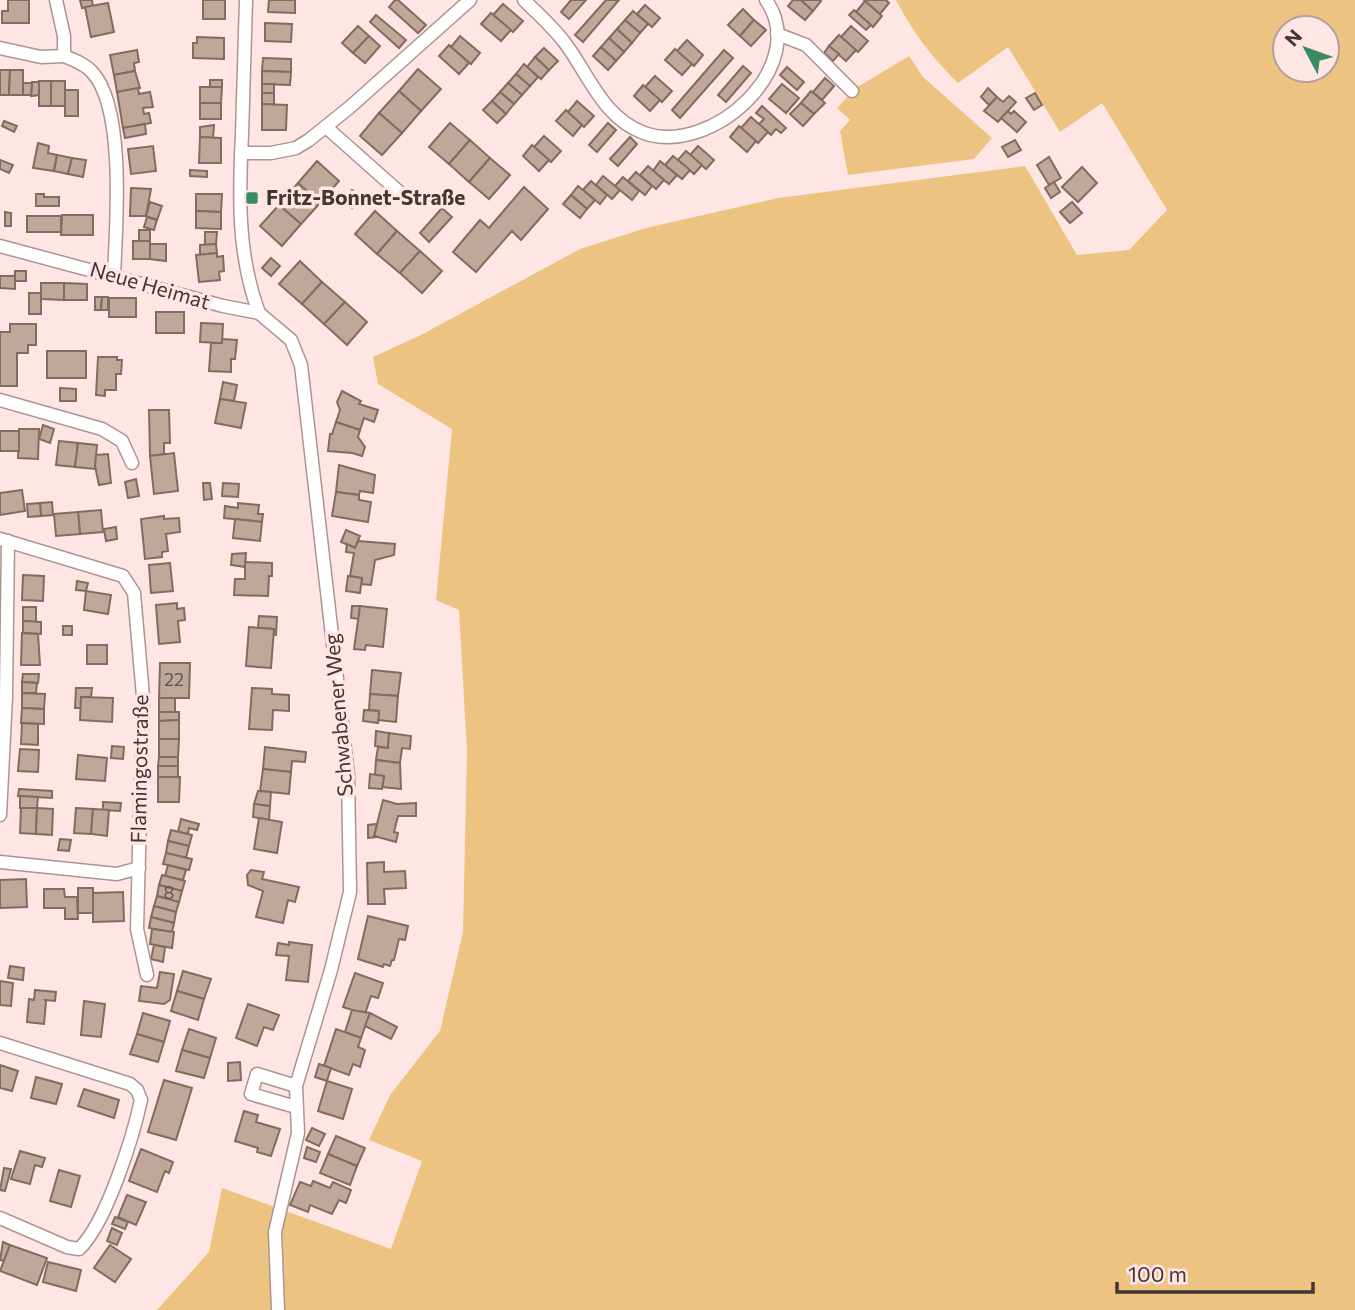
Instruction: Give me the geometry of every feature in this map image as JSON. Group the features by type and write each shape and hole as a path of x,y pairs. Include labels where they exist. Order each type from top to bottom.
{"street":[{"path":"56,0 64,36 64,56"},
{"path":"246,0 241,241 245,268 259,313"},
{"path":"241,153 271,153 296,148 327,127 470,0"},
{"path":"524,0 564,41 601,99 614,114 643,133 655,136 687,135 705,129 732,114 760,87 775,53 777,34 771,8 766,0"},
{"path":"777,34 806,45 852,91"},
{"path":"0,48 41,57 64,56 92,71 101,85 109,107 116,159 114,275"},
{"path":"327,127 407,199"},
{"name":"Neue Heimat","path":"0,246 223,306 259,313"},
{"name":"Schwabener Weg","path":"259,313 290,340 301,365 348,775 350,892 331,970 296,1086 298,1133 275,1232 278,1310"},
{"path":"0,400 102,429 122,441 132,463"},
{"path":"0,816 6,696 4,540"},
{"name":"Flamingostraße","path":"4,540 123,576 134,593 142,696 137,929 148,975"},
{"path":"0,862 117,874 139,868"},
{"path":"0,1043 120,1081 137,1090 141,1100 122,1164 89,1240 79,1249 67,1247 0,1218"},
{"path":"296,1086 257,1074 251,1094 296,1107"}],"shaded area":[{"path":"896,0 1355,0 1355,1310 157,1310 209,1252 222,1188 391,1249 422,1161 369,1140 390,1095 440,1031 463,932 467,751 459,610 436,600 452,429 378,384 373,357 421,335 580,249 646,228 778,198 1025,166 1077,255 1129,250 1167,210 1102,103 1060,132 1008,47 958,83 909,24"},
{"path":"909,56 923,77 992,138 974,159 848,175 840,131 850,120 837,108 856,88"}],"building":[{"path":"8,0 29,0 29,23 2,23 2,11 8,11"},
{"path":"80,0 92,0 93,6 82,8"},
{"path":"203,0 225,0 225,19 203,19"},
{"path":"269,0 295,0 295,13 268,12"},
{"path":"395,0 426,25 418,33 389,7"},
{"path":"571,0 586,0 569,19 561,12"},
{"path":"606,0 619,0 583,42 575,35"},
{"path":"793,0 801,0 813,11 805,20 788,6"},
{"path":"801,0 820,0 821,1 813,11"},
{"path":"864,0 886,0 889,3 880,14"},
{"path":"865,1 882,16 873,27 856,12"},
{"path":"108,3 114,32 91,37 85,7"},
{"path":"503,4 523,21 513,32 493,15"},
{"path":"645,5 660,18 652,27 637,14"},
{"path":"743,9 754,20 740,36 728,25"},
{"path":"854,10 871,25 866,30 849,15"},
{"path":"633,11 648,24 640,33 625,20"},
{"path":"491,13 511,30 501,41 481,24"},
{"path":"376,15 406,40 399,48 370,22"},
{"path":"625,20 640,33 632,43 617,29"},
{"path":"754,20 766,30 751,46 740,36"},
{"path":"265,23 292,24 291,42 265,41"},
{"path":"358,26 369,36 353,53 342,43"},
{"path":"851,26 868,41 858,52 841,37"},
{"path":"617,29 632,43 624,52 609,38"},
{"path":"839,35 856,50 846,61 829,46"},
{"path":"369,36 380,46 365,63 353,53"},
{"path":"460,36 480,53 471,64 451,47"},
{"path":"197,37 224,38 224,59 193,58 193,43 197,43"},
{"path":"609,38 624,52 616,61 601,47"},
{"path":"687,40 703,55 694,66 677,51"},
{"path":"449,45 469,63 459,74 439,56"},
{"path":"829,46 839,54 833,61 824,53"},
{"path":"601,47 616,61 608,70 593,56"},
{"path":"544,48 558,61 549,70 535,57"},
{"path":"675,49 692,64 682,75 665,60"},
{"path":"137,50 139,62 134,63 135,71 114,75 110,55"},
{"path":"724,50 733,58 680,118 672,110"},
{"path":"535,57 549,70 541,79 527,67"},
{"path":"263,58 291,59 291,72 262,71"},
{"path":"524,64 538,77 530,86 516,74"},
{"path":"743,66 751,73 726,102 718,95"},
{"path":"787,67 804,82 797,90 780,75"},
{"path":"418,69 441,89 421,111 399,91"},
{"path":"0,70 10,70 9,95 0,95"},
{"path":"10,70 23,70 23,95 9,95"},
{"path":"135,71 140,88 117,92 114,75"},
{"path":"262,71 291,72 290,85 262,84"},
{"path":"516,74 530,86 522,95 508,83"},
{"path":"655,76 672,91 662,102 645,87"},
{"path":"825,78 834,86 822,100 813,92"},
{"path":"210,80 222,80 222,87 210,87"},
{"path":"39,81 51,81 51,106 39,106"},
{"path":"51,81 65,81 65,106 51,106"},
{"path":"32,82 39,82 39,95 31,96"},
{"path":"23,83 32,83 31,95 23,95"},
{"path":"508,83 522,95 514,104 500,92"},
{"path":"262,84 274,84 274,93 262,93"},
{"path":"782,84 799,98 786,113 769,99"},
{"path":"643,85 660,100 650,111 634,96"},
{"path":"200,87 222,87 221,103 200,103"},
{"path":"138,88 139,94 150,92 153,107 143,108 144,114 149,113 151,123 123,128 117,92"},
{"path":"988,88 997,97 989,105 981,97"},
{"path":"65,90 78,90 78,116 65,116"},
{"path":"399,91 421,111 402,133 379,113"},
{"path":"811,91 825,103 814,114 801,103"},
{"path":"500,92 514,104 506,114 492,101"},
{"path":"262,93 274,93 274,105 262,104"},
{"path":"1035,93 1042,105 1034,110 1026,98"},
{"path":"1009,96 1016,102 998,122 984,111 997,97 1003,102"},
{"path":"492,101 506,114 497,123 483,110"},
{"path":"577,101 594,116 584,127 568,112"},
{"path":"200,103 221,103 221,119 200,119"},
{"path":"801,103 814,114 803,126 790,114"},
{"path":"262,104 287,105 286,130 262,130"},
{"path":"762,106 786,128 781,133 776,129 771,135 759,124 764,119 756,113"},
{"path":"566,110 582,125 573,136 556,121"},
{"path":"1008,111 1011,114 1014,111 1026,122 1017,132 1001,118"},
{"path":"379,113 402,133 382,155 360,136"},
{"path":"751,117 768,132 758,143 741,128"},
{"path":"4,121 17,126 14,132 2,126"},
{"path":"450,123 470,140 449,164 429,147"},
{"path":"608,123 616,130 597,152 589,145"},
{"path":"145,124 146,134 125,138 123,128"},
{"path":"214,125 213,138 200,137 200,127"},
{"path":"739,126 756,141 747,152 730,137"},
{"path":"544,136 561,151 551,162 534,147"},
{"path":"200,137 221,138 221,163 199,163"},
{"path":"630,137 637,144 618,166 610,159"},
{"path":"470,140 490,158 469,182 449,164"},
{"path":"1015,140 1021,150 1008,157 1002,147"},
{"path":"38,143 49,146 48,153 57,155 54,171 33,168"},
{"path":"532,145 549,160 539,171 523,156"},
{"path":"153,146 156,171 131,174 128,149"},
{"path":"698,146 714,160 706,169 690,155"},
{"path":"686,151 702,165 694,174 678,160"},
{"path":"57,155 72,158 68,174 54,171"},
{"path":"673,156 690,170 682,179 665,165"},
{"path":"1049,157 1061,178 1049,185 1037,165"},
{"path":"72,158 86,160 83,177 68,174"},
{"path":"490,158 510,175 489,199 469,182"},
{"path":"0,160 13,165 9,173 0,169"},
{"path":"317,161 339,181 320,203 298,183"},
{"path":"660,161 677,175 669,184 653,171"},
{"path":"648,166 664,180 656,189 640,175"},
{"path":"1082,167 1097,183 1078,202 1062,187"},
{"path":"190,170 207,171 207,177 190,176"},
{"path":"636,172 652,186 645,195 628,181"},
{"path":"603,176 620,190 612,199 596,185"},
{"path":"623,177 639,191 632,200 615,186"},
{"path":"591,181 607,195 600,204 583,190"},
{"path":"1054,182 1060,192 1051,198 1045,188"},
{"path":"298,183 320,203 301,224 279,205"},
{"path":"578,186 595,200 587,209 571,195"},
{"path":"524,187 548,209 521,240 512,231 476,272 453,252 480,220 489,228"},
{"path":"131,188 151,189 146,216 130,216"},
{"path":"352,190 361,198 352,208 343,200"},
{"path":"36,194 59,197 59,206 36,206"},
{"path":"196,194 222,194 221,212 196,211"},
{"path":"571,195 587,209 580,218 563,204"},
{"path":"150,202 162,206 157,220 146,216"},
{"path":"1072,202 1082,213 1070,223 1060,212"},
{"path":"279,205 301,224 282,246 260,226"},
{"path":"442,208 452,217 429,242 420,233"},
{"path":"196,211 221,212 221,229 196,228"},
{"path":"375,211 397,231 377,254 355,234"},
{"path":"5,212 11,213 11,226 5,226"},
{"path":"62,215 93,215 93,235 61,235"},
{"path":"27,216 61,216 61,232 27,232"},
{"path":"147,217 157,220 154,230 144,227"},
{"path":"139,230 150,230 150,241 139,241"},
{"path":"397,231 420,251 400,273 377,254"},
{"path":"205,232 217,232 216,244 205,245"},
{"path":"133,241 150,241 150,259 133,259"},
{"path":"150,244 166,244 166,261 150,259"},
{"path":"216,244 217,253 200,255 200,245"},
{"path":"420,251 442,271 422,293 400,273"},
{"path":"217,253 217,257 223,256 224,271 219,272 220,280 199,282 196,255"},
{"path":"271,258 280,266 271,276 262,268"},
{"path":"300,261 322,282 302,304 279,284"},
{"path":"15,271 26,271 26,281 15,281"},
{"path":"0,276 15,276 15,289 0,288"},
{"path":"322,282 345,302 324,324 302,304"},
{"path":"41,283 64,283 64,300 41,299"},
{"path":"64,283 87,284 87,300 64,300"},
{"path":"29,293 41,293 41,314 29,314"},
{"path":"95,297 102,297 101,310 95,310"},
{"path":"102,297 108,297 108,310 101,310"},
{"path":"109,298 136,298 136,317 109,317"},
{"path":"345,302 367,322 347,345 324,324"},
{"path":"156,312 184,312 184,333 156,333"},
{"path":"201,323 223,324 222,343 200,342"},
{"path":"10,324 36,324 36,345 28,345 28,353 17,353 17,386 0,386 0,332 10,332"},
{"path":"222,339 237,340 235,359 231,359 231,372 209,371 211,343 222,343"},
{"path":"47,351 86,351 86,378 47,378"},
{"path":"98,357 117,357 117,360 122,360 121,374 116,374 116,390 105,390 105,396 96,395"},
{"path":"223,382 237,385 234,401 220,399"},
{"path":"60,388 76,389 76,401 60,401"},
{"path":"342,391 361,401 359,404 378,410 374,422 364,418 360,430 336,422 340,410 337,402"},
{"path":"220,399 246,403 241,428 215,423"},
{"path":"149,410 169,410 170,443 164,443 164,454 150,456"},
{"path":"336,422 360,430 358,437 365,447 362,456 328,451 330,434"},
{"path":"43,425 54,429 50,443 39,439"},
{"path":"19,429 39,429 38,459 18,458"},
{"path":"0,431 19,431 19,451 0,451"},
{"path":"59,441 78,443 75,467 56,465"},
{"path":"78,443 97,445 95,469 75,467"},
{"path":"174,453 178,491 154,494 150,456"},
{"path":"108,454 111,483 99,485 96,455"},
{"path":"339,465 375,475 373,493 360,491 359,495 336,492"},
{"path":"136,479 139,496 128,498 125,482"},
{"path":"203,483 210,483 212,499 204,500"},
{"path":"223,483 239,484 238,497 222,496"},
{"path":"22,490 25,511 0,515 0,493"},
{"path":"336,492 359,495 359,500 371,502 368,522 332,516"},
{"path":"52,502 53,515 41,516 40,503"},
{"path":"40,503 41,516 28,517 27,504"},
{"path":"238,503 259,505 258,514 263,514 262,522 224,518 225,506 238,508"},
{"path":"101,510 103,532 80,534 78,512"},
{"path":"78,512 80,534 56,536 54,514"},
{"path":"164,516 164,519 179,518 180,532 166,534 168,551 162,552 162,557 145,559 141,519"},
{"path":"235,519 262,522 260,541 233,538"},
{"path":"116,527 117,539 106,541 104,529"},
{"path":"346,530 360,536 355,548 341,542"},
{"path":"358,541 395,544 394,555 375,560 371,585 361,584 362,578 350,576 354,553 346,552 347,544 355,548"},
{"path":"246,553 245,567 231,565 232,554"},
{"path":"245,562 272,563 268,596 234,595 235,579 245,579"},
{"path":"170,563 173,591 151,593 149,565"},
{"path":"23,575 44,576 43,601 22,600"},
{"path":"348,576 362,578 360,593 346,591"},
{"path":"77,581 88,583 86,591 76,590"},
{"path":"86,591 111,595 108,614 84,610"},
{"path":"177,603 177,609 184,608 185,620 178,621 180,642 159,644 156,605"},
{"path":"352,606 360,606 359,619 351,618"},
{"path":"360,606 387,609 383,647 366,645 365,650 354,649"},
{"path":"23,607 36,607 36,622 23,621"},
{"path":"259,616 277,617 276,635 274,629 258,628"},
{"path":"23,621 41,622 41,634 23,633"},
{"path":"63,626 72,626 72,635 63,635"},
{"path":"249,627 274,629 271,668 246,666"},
{"path":"22,633 38,634 40,665 21,665"},
{"path":"87,645 107,645 107,664 87,664"},
{"path":"160,663 190,663 189,698 159,698"},
{"path":"372,670 401,673 398,696 370,694"},
{"path":"23,674 39,674 38,683 22,682"},
{"path":"22,682 37,683 36,693 22,693"},
{"path":"76,688 92,688 91,697 81,697 81,708 75,708"},
{"path":"252,688 272,689 272,694 289,695 289,711 273,710 272,730 249,729"},
{"path":"22,693 45,694 44,709 22,708"},
{"path":"370,694 398,696 396,722 378,720 379,711 369,710"},
{"path":"81,697 113,698 112,722 80,720"},
{"path":"159,698 175,698 175,712 159,712"},
{"path":"22,708 44,709 44,724 21,723"},
{"path":"364,710 379,711 378,723 363,721"},
{"path":"159,712 179,712 179,720 159,721"},
{"path":"179,720 179,739 159,739 159,721"},
{"path":"22,723 38,724 38,745 21,744"},
{"path":"376,731 389,733 388,748 375,746"},
{"path":"389,733 411,736 410,749 402,748 400,763 376,760 378,747 388,748"},
{"path":"159,739 179,739 178,757 159,757"},
{"path":"112,746 124,747 123,759 111,758"},
{"path":"265,747 306,752 305,762 292,761 291,772 263,769"},
{"path":"20,749 39,750 38,772 18,771"},
{"path":"78,755 107,758 105,781 76,779"},
{"path":"159,757 178,757 178,766 158,766"},
{"path":"376,760 400,763 401,789 382,787 384,776 375,775"},
{"path":"158,766 178,766 178,777 158,777"},
{"path":"263,769 291,772 289,794 260,791"},
{"path":"370,774 384,776 382,789 369,788"},
{"path":"158,777 180,777 179,802 158,802"},
{"path":"19,789 52,791 52,798 18,796"},
{"path":"258,791 271,792 270,806 254,804"},
{"path":"20,796 38,797 37,808 20,808"},
{"path":"383,800 397,804 416,803 416,816 398,816 394,832 398,833 396,842 374,836"},
{"path":"103,802 121,803 120,811 103,810"},
{"path":"254,804 270,806 269,820 253,817"},
{"path":"21,808 37,808 36,834 20,833"},
{"path":"37,808 53,809 52,835 36,834"},
{"path":"76,808 93,809 91,834 74,833"},
{"path":"93,809 109,810 107,836 91,834"},
{"path":"259,818 282,822 277,853 254,849"},
{"path":"181,819 199,824 197,830 189,828 188,834 178,832"},
{"path":"377,824 374,836 378,837 368,838 368,825"},
{"path":"171,830 192,835 189,846 168,841"},
{"path":"60,839 71,840 69,851 58,850"},
{"path":"168,841 189,846 186,858 166,853"},
{"path":"166,853 192,859 189,870 163,864"},
{"path":"384,862 384,872 405,871 406,888 384,889 385,904 368,904 367,863"},
{"path":"168,865 186,870 183,880 165,876"},
{"path":"251,870 264,872 262,879 299,887 295,902 288,900 283,923 256,917 263,891 248,885 247,875"},
{"path":"162,875 185,881 182,891 159,885"},
{"path":"26,879 27,907 0,908 0,880"},
{"path":"159,885 182,891 179,902 157,896"},
{"path":"78,888 93,888 93,913 78,913"},
{"path":"44,889 64,889 65,897 77,897 78,919 65,919 65,908 44,908"},
{"path":"123,892 124,921 93,922 93,893"},
{"path":"157,896 179,902 176,912 154,906"},
{"path":"154,906 176,912 174,923 151,917"},
{"path":"368,916 408,926 405,940 399,939 390,966 384,964 383,967 358,959"},
{"path":"151,917 174,923 172,932 149,928"},
{"path":"152,929 174,932 172,948 150,944"},
{"path":"289,942 312,945 308,982 286,980 289,956 276,955 278,943 289,945"},
{"path":"154,945 165,947 163,962 151,959"},
{"path":"10,966 24,968 23,980 8,978"},
{"path":"183,971 211,979 204,999 177,991"},
{"path":"160,972 174,974 170,1000 164,1004 139,1001 141,986 157,988"},
{"path":"355,973 383,983 378,998 371,996 365,1014 343,1007"},
{"path":"0,981 13,983 11,1006 0,1005"},
{"path":"35,990 56,992 55,1001 45,1000 44,1024 27,1022 29,999 34,1000"},
{"path":"177,991 204,999 198,1020 171,1011"},
{"path":"84,1001 105,1004 101,1037 81,1035"},
{"path":"248,1004 279,1015 273,1030 264,1027 257,1046 236,1038"},
{"path":"352,1010 370,1013 361,1038 345,1032"},
{"path":"143,1013 170,1021 164,1042 137,1034"},
{"path":"370,1013 397,1027 391,1039 365,1026"},
{"path":"189,1029 216,1038 210,1058 182,1050"},
{"path":"336,1029 361,1038 358,1047 365,1050 360,1067 353,1064 349,1075 324,1066"},
{"path":"137,1034 164,1042 158,1062 130,1054"},
{"path":"182,1050 210,1058 204,1078 176,1071"},
{"path":"240,1062 241,1080 228,1081 228,1063"},
{"path":"319,1064 331,1068 327,1081 315,1077"},
{"path":"0,1065 18,1071 12,1091 0,1088"},
{"path":"36,1077 62,1084 56,1104 31,1098"},
{"path":"164,1080 192,1088 176,1140 148,1132"},
{"path":"327,1081 352,1089 343,1119 318,1111"},
{"path":"84,1089 119,1100 114,1118 78,1106"},
{"path":"244,1111 258,1115 256,1122 280,1129 271,1156 257,1152 258,1148 235,1141"},
{"path":"312,1128 325,1134 319,1146 306,1140"},
{"path":"336,1136 365,1148 357,1166 328,1154"},
{"path":"307,1147 320,1152 316,1162 304,1158"},
{"path":"141,1149 173,1162 169,1173 165,1171 157,1192 129,1181"},
{"path":"20,1151 45,1158 42,1167 35,1165 30,1184 11,1179"},
{"path":"328,1154 357,1166 350,1185 320,1173"},
{"path":"4,1168 11,1169 5,1191 0,1190"},
{"path":"59,1170 80,1176 71,1207 50,1201"},
{"path":"313,1181 330,1188 333,1182 351,1190 346,1203 339,1200 332,1214 310,1205 308,1212 290,1205 300,1182 311,1186"},
{"path":"127,1195 146,1202 136,1225 118,1217"},
{"path":"115,1217 128,1222 125,1229 112,1224"},
{"path":"112,1228 122,1233 117,1245 107,1241"},
{"path":"3,1242 10,1245 4,1261 0,1260"},
{"path":"10,1245 47,1258 37,1285 0,1271"},
{"path":"110,1245 131,1259 115,1282 94,1268"},
{"path":"48,1262 81,1270 76,1291 43,1282"}],"place":[{"name":"Fritz-Bonnet-Straße","path":"252,198"}]}
